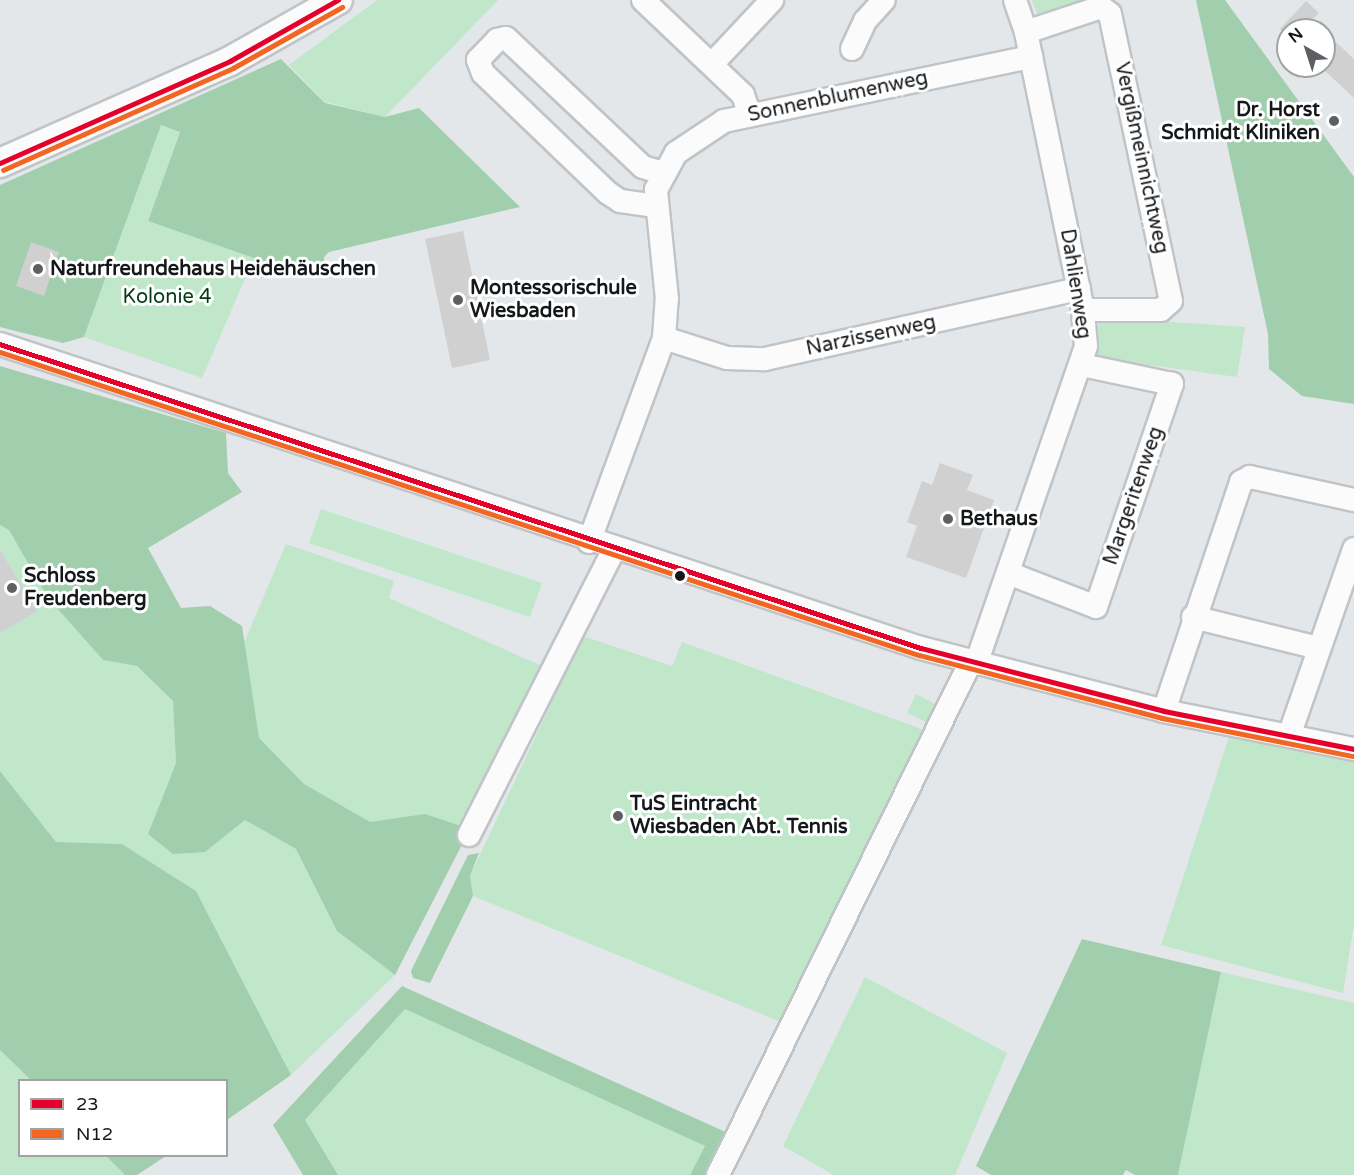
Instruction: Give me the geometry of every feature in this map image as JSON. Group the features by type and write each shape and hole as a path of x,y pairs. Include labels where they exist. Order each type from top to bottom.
{"main road":[{"path":"0,163 230,61 338,0"}],"street":[{"path":"712,64 772,0"},
{"path":"852,49 864,21 884,0"},
{"name":"Dahlienweg","path":"718,1175 974,663 1082,365 1081,299 1026,32 1015,0"},
{"path":"655,4 743,95 750,115"},
{"name":"Vergißmeinnichtweg","path":"1026,32 1101,7 1110,14 1171,301 1161,310 1081,299"},
{"path":"656,206 620,201 608,193 483,72 478,60 497,40 506,38 643,167 663,173"},
{"name":"Sonnenblumenweg","path":"589,542 664,338 667,299 656,206 663,173 692,139 724,121 1031,57"},
{"name":"Narzissenweg","path":"664,338 727,358 765,359 1081,299"},
{"path":"0,344 589,542 974,663 1164,711 1354,749"},
{"name":"Margeritenweg","path":"1008,573 1096,607 1172,384 1082,365"},
{"path":"1164,711 1193,617 1245,478 1354,500"},
{"path":"469,835 614,549"},
{"path":"1289,736 1354,549"},
{"path":"1193,617 1318,648"}],"green space":[{"path":"377,0 498,0 385,117 325,102 289,65"},
{"path":"1032,0 1080,0 1039,18"},
{"path":"1196,0 1225,0 1276,70 1276,78 1282,78 1354,177 1354,404 1302,396 1269,369 1268,334"},
{"path":"281,59 325,103 385,117 419,108 520,207 329,252 324,257 325,275 246,278 254,258 148,221 180,132 161,125 84,337 63,343 0,327 0,185"},
{"name":"Kolonie 4","path":"160,125 180,131 148,221 254,258 202,378 84,337"},
{"path":"1099,317 1245,327 1237,377 1097,358"},
{"path":"0,366 226,433 228,473 242,492 148,548 181,608 210,606 242,626 259,738 304,784 370,822 425,814 470,829 395,975 337,931 296,849 245,820 205,852 173,854 148,834 176,763 173,701 137,666 103,660 48,598 9,530 0,525"},
{"path":"321,509 542,583 530,617 309,543"},
{"path":"0,525 9,530 48,598 103,660 137,666 173,701 176,763 148,834 205,852 245,820 296,849 337,931 395,975 291,1075 196,891 122,844 56,842 0,771"},
{"path":"286,544 394,581 389,598 542,666 444,876 281,798 232,671"},
{"path":"583,636 672,666 682,642 930,732 781,1022 473,896 470,876"},
{"path":"916,694 939,706 930,724 907,713"},
{"path":"1229,737 1354,762 1354,924 1343,993 1161,945"},
{"path":"0,771 56,842 122,844 196,891 291,1075 228,1119 228,1079 30,1079 0,1050"},
{"path":"479,853 470,876 473,896 430,983 413,978 411,971 468,855"},
{"path":"1082,939 1221,972 1178,1175 1135,1175 1126,1170 1123,1175 991,1175 976,1166"},
{"path":"1221,972 1354,1003 1354,1175 1178,1175"},
{"path":"865,977 1007,1053 955,1175 834,1175 783,1146"},
{"path":"402,986 730,1134 709,1175 690,1175 705,1146 405,1009 305,1120 338,1175 303,1175 273,1125"},
{"path":"405,1009 705,1146 690,1175 338,1175 305,1120"},
{"path":"0,1050 30,1079 18,1079 18,1157 107,1157 125,1175 0,1175"},
{"path":"107,1157 164,1157 137,1175 125,1175"}],"building":[{"path":"1306,1 1319,13 1314,18 1290,18"},
{"path":"1336,42 1354,59 1354,98 1333,78 1336,78"},
{"name":"Montessorischule Wiesbaden","path":"463,231 490,360 452,368 425,239"},
{"name":"Naturfreundehaus Heidehäuschen","path":"31,242 59,252 44,296 16,286"},
{"name":"Bethaus","path":"940,463 973,475 967,490 994,500 966,578 906,557 917,526 907,522 922,481 932,485"},
{"name":"Schloss Freudenberg","path":"0,550 37,611 0,633"}],"transit line":[{"name":"23","path":"0,163 230,61 338,0"},
{"name":"N12","path":"3,170 233,68 342,7"},
{"name":"23","path":"0,344 921,648 1164,711 1354,749"},
{"name":"N12","path":"0,352 919,655 1162,718 1353,756"}],"place":[{"name":"Dr. Horst Schmidt Kliniken","path":"1334,121"},
{"name":"Naturfreundehaus Heidehäuschen","path":"38,269"},
{"name":"Montessorischule Wiesbaden","path":"458,300"},
{"name":"Bethaus","path":"948,519"},
{"name":"Schloss Freudenberg","path":"12,588"},
{"name":"TuS Eintracht Wiesbaden Abt. Tennis","path":"618,816"}]}
